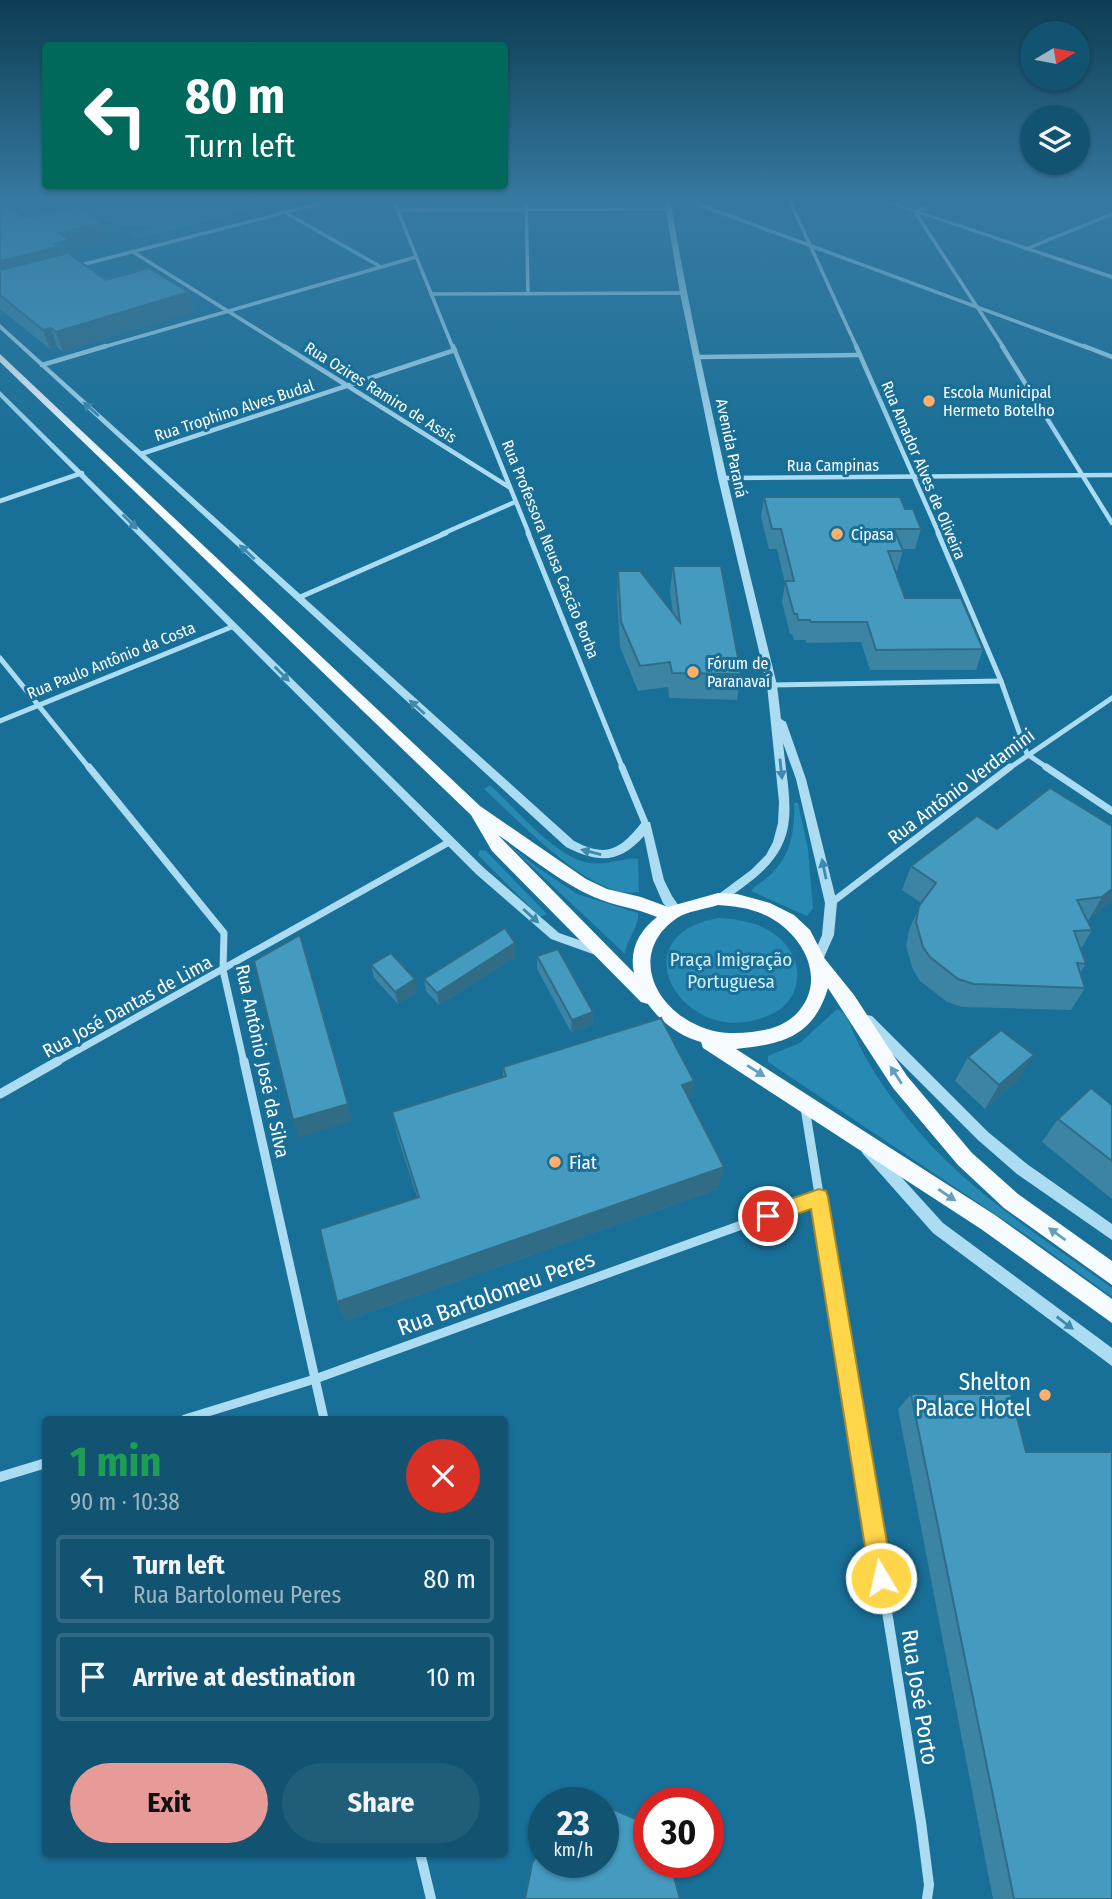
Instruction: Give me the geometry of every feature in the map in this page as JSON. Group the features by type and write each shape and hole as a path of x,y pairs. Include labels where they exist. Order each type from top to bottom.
{"main road":[{"path":"0,357 474,810 580,883 603,894 671,912"},
{"path":"474,810 498,847 601,952 677,1024 699,1034 722,1041 747,1042 770,1038 790,1029 806,1016 817,1000 821,983 819,961"},
{"path":"657,1007 645,988 639,967 642,947 651,929 671,912 694,902 718,899 754,904 787,920 811,944 819,961 848,1000 900,1082 965,1158 1011,1201 1112,1274"},
{"path":"699,1034 988,1222 1112,1312"}],"street":[{"name":"Rua Ozires Ramiro de Assis","path":"192,288 509,487"},
{"path":"42,365 310,288"},
{"name":"Rua Professora Neusa Cascão Borba","path":"428,288 646,825 655,853 660,890 671,912"},
{"path":"528,288 528,294"},
{"name":"Avenida Paraná","path":"682,288 722,478 772,685 784,802 784,823 779,842 755,873 718,899"},
{"name":"Rua Amador Alves de Oliveira","path":"830,288 915,477 1001,681 1027,754"},
{"path":"925,288 1112,357"},
{"path":"965,288 1112,523"},
{"path":"431,295 683,293"},
{"path":"0,326 570,844 584,852 607,855 628,847 646,825"},
{"name":"Rua Trophino Alves Budal","path":"141,454 455,350"},
{"path":"697,357 860,355"},
{"path":"0,393 480,871 555,936 601,952"},
{"path":"0,501 82,473"},
{"name":"Rua Campinas","path":"722,478 1112,475"},
{"path":"298,598 515,502"},
{"name":"Rua Paulo Antônio da Costa","path":"0,720 234,626"},
{"name":"Rua Antônio José da Silva","path":"0,659 224,933 223,970 323,1416"},
{"path":"772,685 1001,681"},
{"name":"Rua Antônio Verdamini","path":"831,903 1027,754 1112,698"},
{"name":"Avenida Paraná","path":"774,702 801,779 831,903 828,935 819,961"},
{"path":"1027,754 1112,811"},
{"name":"Rua José Dantas de Lima","path":"0,1094 451,841"},
{"path":"848,1000 983,1136 1022,1169 1112,1233"},
{"name":"Rua José Porto","path":"804,1101 921,1822 929,1885 928,1899"},
{"path":"851,1132 938,1228 1112,1358"},
{"name":"Rua Bartolomeu Peres","path":"195,1416 315,1379 819,1197"},
{"path":"0,1477 42,1464"},
{"path":"421,1857 430,1899"}],"green space":[{"path":"490,785 550,843 577,859 596,864 638,859 639,892 620,892 578,871 535,837 484,789"},
{"path":"794,803 798,803 808,849 813,908 807,916 751,891 776,869 787,852 794,824"},
{"path":"505,841 534,865 577,894 638,913 625,954"},
{"path":"480,850 486,851 547,914 540,917 478,855"},
{"name":"Praça Imigração Portuguesa","path":"718,918 741,920 762,927 781,939 788,948 796,964 797,981 791,998 777,1012 755,1020 728,1022 704,1015 684,1002 671,984 666,964 671,944 688,928"},
{"path":"837,1009 848,1020 884,1087 928,1142 976,1188 1112,1288 1112,1297 1032,1239 768,1062 768,1056 800,1043"}],"building":[{"path":"0,288 182,288 189,292 56,332 51,328 43,330 0,295"},
{"path":"764,497 900,497 905,509 913,509 921,529 894,529 903,551 888,551 905,598 961,598 983,649 876,650 867,622 798,620 785,581 794,581 781,529 772,529"},
{"path":"673,566 721,566 741,674 672,673 670,662 640,666 621,622 618,571 640,571 680,622"},
{"path":"1050,788 1112,826 1112,889 1102,897 1077,900 1092,930 1074,931 1086,964 1077,963 1085,988 974,984 958,979 930,957 923,947 916,922 919,906 936,883 911,866 977,816 997,829"},
{"path":"505,928 515,943 437,993 424,979"},
{"path":"300,935 348,1104 293,1120 254,961"},
{"path":"558,949 593,1012 572,1020 537,956"},
{"path":"391,953 415,979 395,992 371,965"},
{"name":"Fiat","path":"661,1018 694,1081 682,1085 724,1167 337,1302 320,1229 419,1197 392,1112 506,1076 503,1067"},
{"path":"1001,1030 1034,1055 999,1085 968,1057"},
{"path":"1091,1088 1112,1105 1112,1161 1058,1119"},
{"path":"911,1394 1011,1394 1026,1452 1112,1452 1112,1899 1014,1899"},
{"path":"619,1812 633,1818 633,1878 674,1878 680,1899 525,1899 529,1878 619,1878"}],"place":[{"name":"Escola Municipal Hermeto Botelho","path":"929,401"},
{"name":"Cipasa","path":"837,534"},
{"name":"Fórum de Paranavaí","path":"693,672"},
{"name":"Fiat","path":"555,1162"},
{"name":"Shelton Palace Hotel","path":"1045,1395"}],"route":[{"path":"768,1216 819,1197 881,1578"}]}
